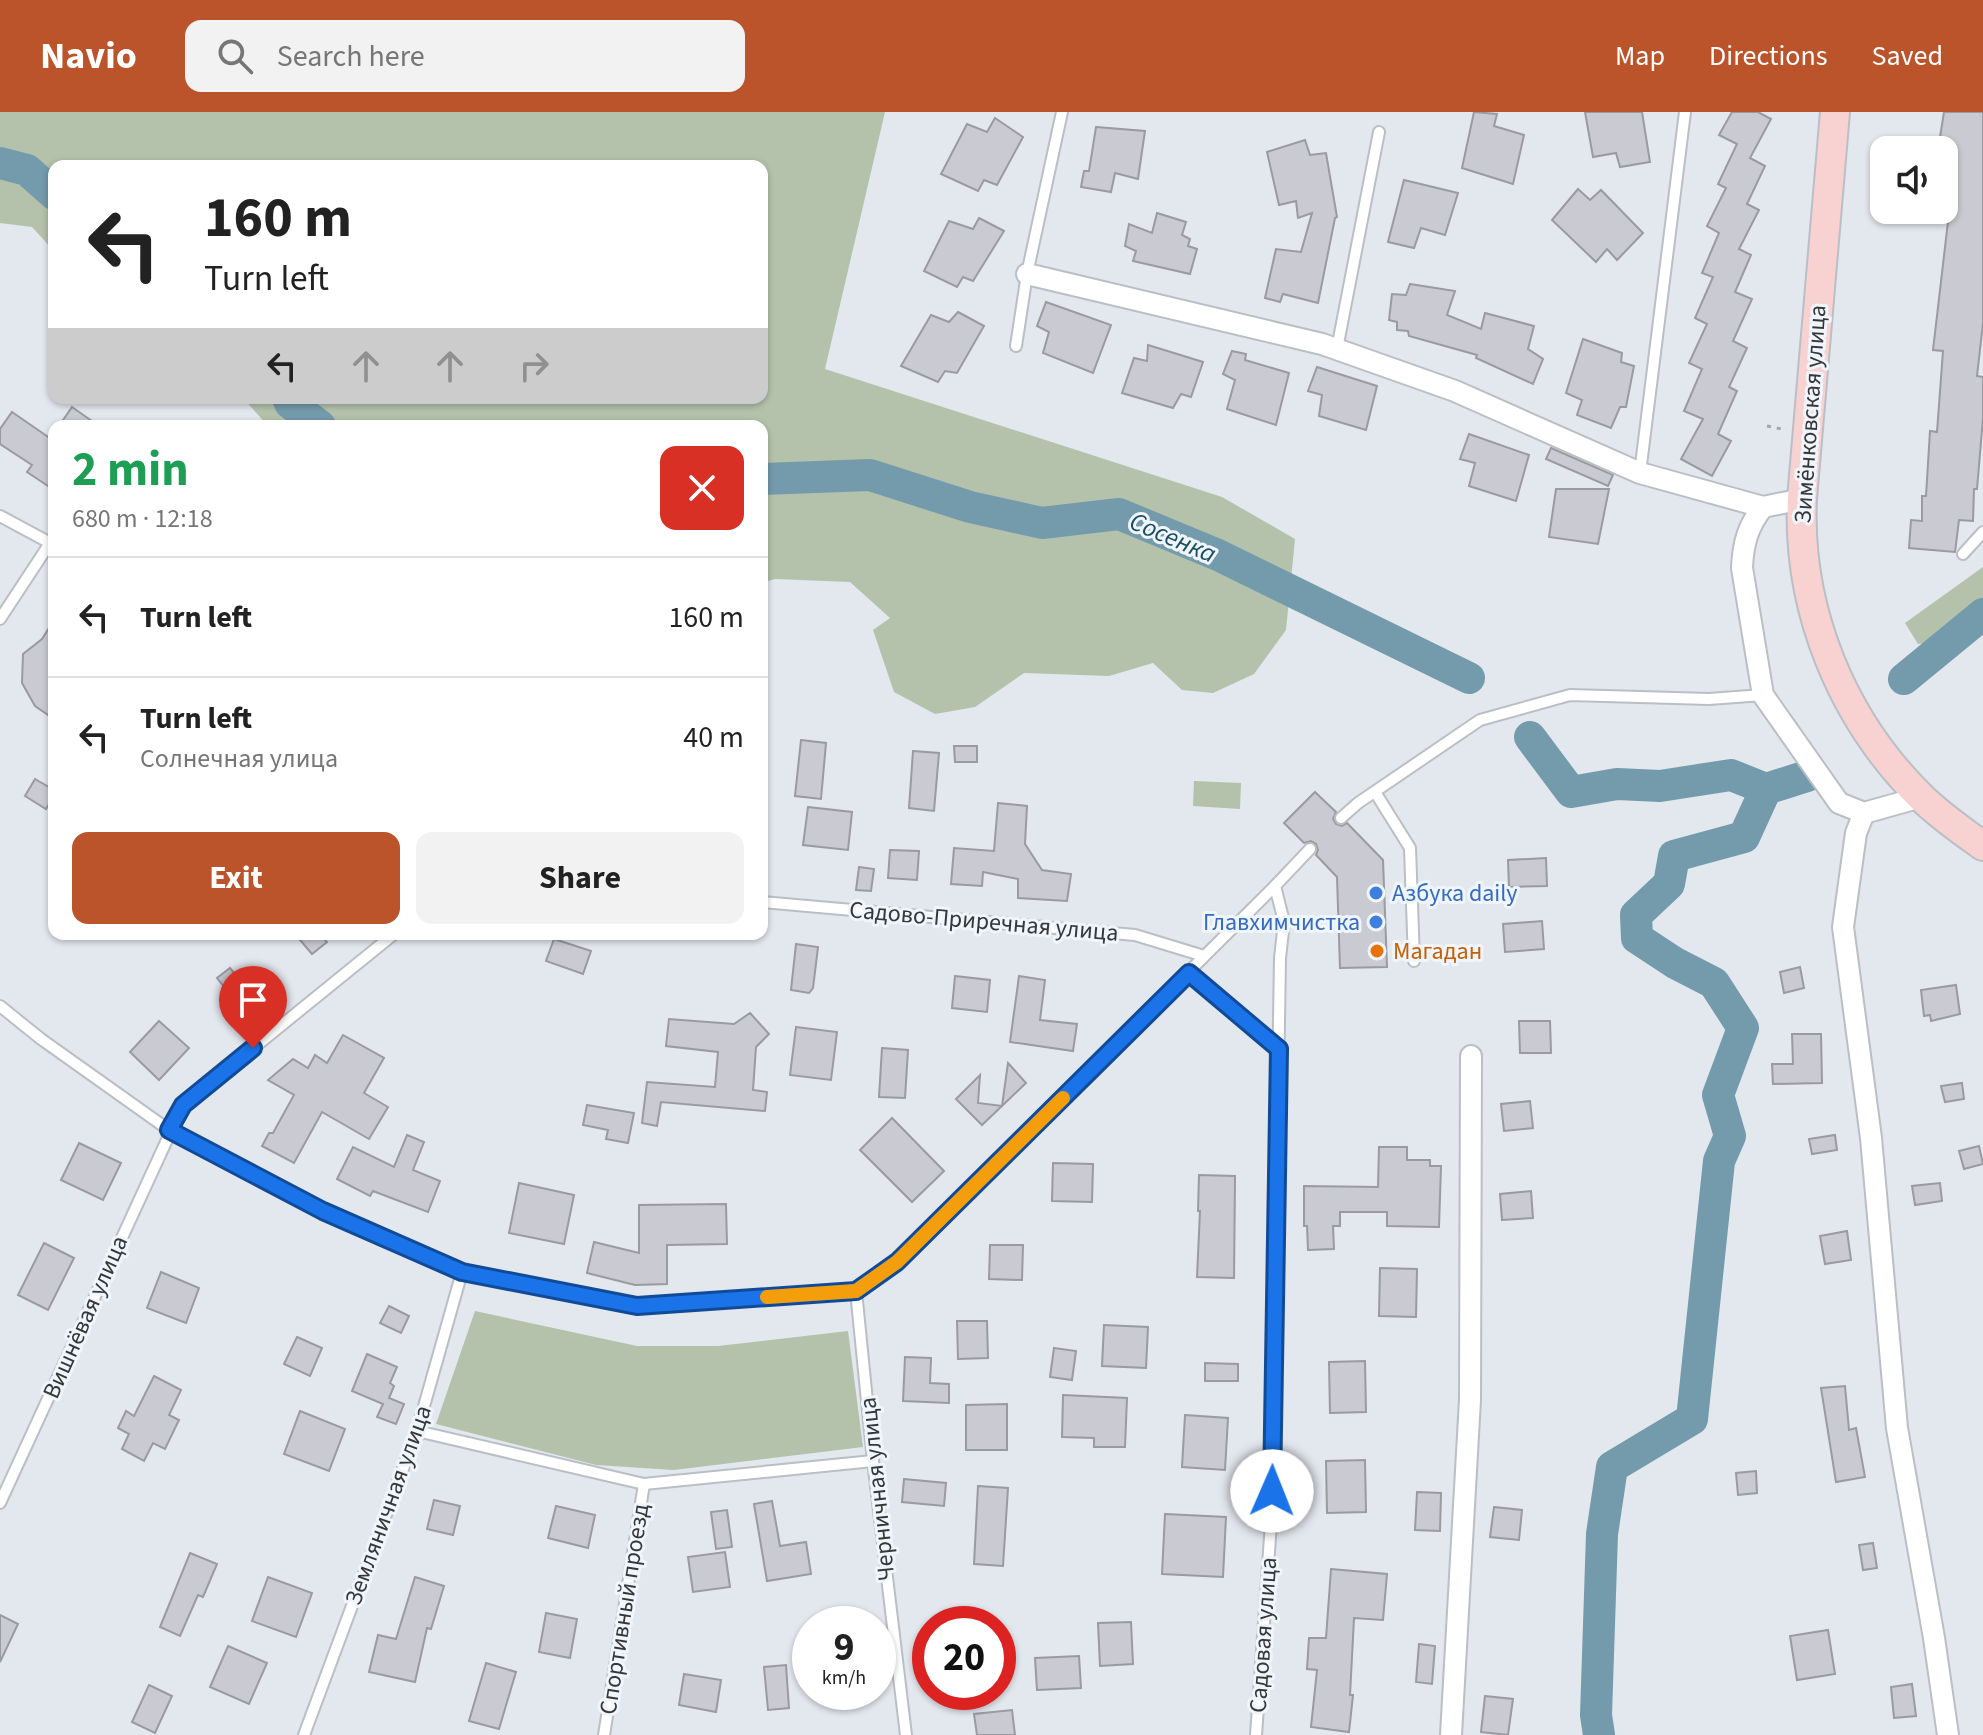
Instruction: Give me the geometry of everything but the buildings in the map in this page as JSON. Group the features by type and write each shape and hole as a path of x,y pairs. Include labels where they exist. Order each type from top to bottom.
{"main road":[{"name":"Зимёнковская улица","path":"1835,112 1800,531 1811,605 1828,660 1872,740 1921,797 1983,846"}],"street":[{"path":"1027,274 1337,349 1455,391 1640,473 1763,507 1802,499"},
{"path":"1763,507 1750,523 1743,548 1742,568 1763,695 1839,803 1864,813 1921,797"},
{"path":"1864,813 1856,833 1843,927 1871,1138 1897,1428 1948,1735"},
{"path":"1451,1735 1470,1400 1471,1056"}],"lane":[{"path":"1016,346 1027,274 1062,112"},
{"path":"1640,473 1685,112"},
{"path":"1337,349 1379,132"},
{"path":"0,516 48,542"},
{"path":"1963,554 1983,532"},
{"path":"0,619 48,550"},
{"path":"1341,818 1480,720 1570,695 1709,699 1763,695"},
{"path":"1375,792 1410,848 1414,961"},
{"path":"0,1006 169,1130 323,1211 462,1272 637,1306 856,1291 897,1262 1310,849"},
{"name":"Садовая улица","path":"1256,1735 1271,1523 1280,958 1284,922 1275,886"},
{"name":"Садово-Приречная улица","path":"768,903 1135,935 1204,956"},
{"path":"169,1130 183,1105 387,940"},
{"path":"1189,973 1279,1049"},
{"name":"Вишнёвая улица","path":"0,1503 169,1130"},
{"name":"Земляничная улица","path":"304,1735 417,1431 462,1272"},
{"name":"Черничная улица","path":"856,1291 906,1735"},
{"path":"417,1431 644,1484 873,1461"},
{"name":"Спортивный проезд","path":"604,1735 644,1484"}],"green space":[{"path":"0,112 885,112 825,369 1222,497 1295,539 1286,630 1254,674 1213,693 1182,690 1153,663 1109,676 1024,673 975,707 935,714 894,692 873,630 890,618 850,582 768,581 768,420 263,420 248,404 768,404 768,160 48,160 48,244 32,227 0,223"},
{"path":"1983,567 1983,625 1953,641 1918,644 1905,623"},
{"path":"1194,781 1241,783 1240,809 1193,806"},
{"path":"475,1311 637,1346 718,1346 848,1331 863,1447 674,1470 596,1465 436,1424"}],"waterway":[{"name":"Сосенка","path":"0,163 27,170 48,189"},
{"name":"Сосенка","path":"291,404 312,420"},
{"name":"Сосенка","path":"768,479 870,475 970,507 1042,523 1119,514 1218,555 1469,678"},
{"name":"Сосенка","path":"1904,679 1983,614"},
{"name":"Сосенка","path":"1530,737 1571,792 1617,784 1660,786 1731,775 1766,789 1807,776"},
{"path":"1599,1735 1596,1715 1602,1534 1612,1467 1692,1419 1719,1161 1730,1136 1718,1095 1743,1028 1714,983 1675,963 1637,938 1636,915 1669,884 1674,856 1744,837 1766,789"}],"slow traffic":[{"path":"767,1297 856,1291 897,1262 1063,1098"}],"place":[{"name":"Азбука daily","path":"1376,893"},
{"name":"Главхимчистка","path":"1376,922"},
{"name":"Магадан","path":"1377,951"}],"route":[{"path":"253,1048 183,1105 169,1130 323,1211 462,1272 637,1306 856,1291 897,1262 1189,973 1279,1049 1272,1491"}]}
